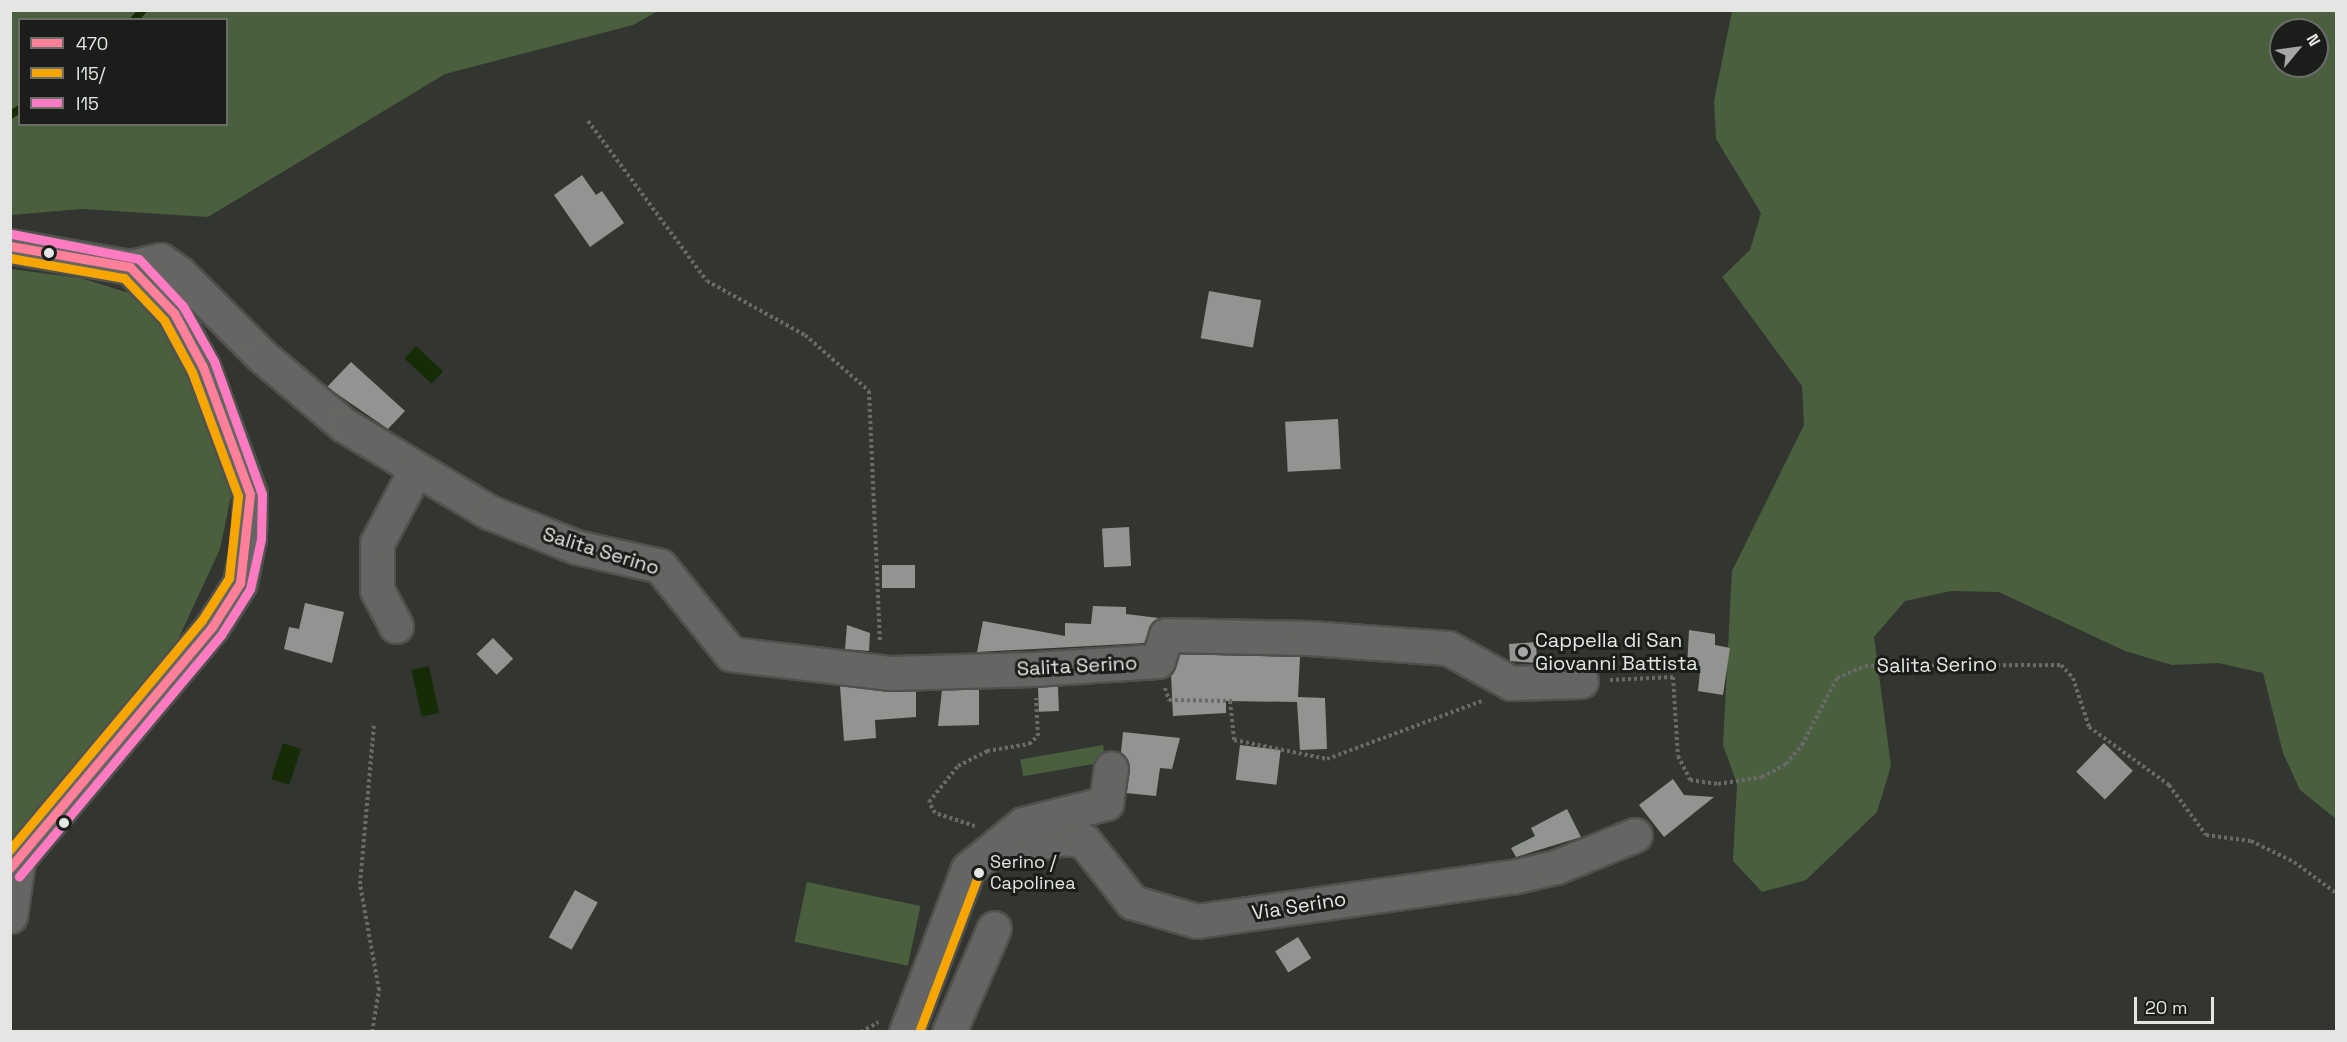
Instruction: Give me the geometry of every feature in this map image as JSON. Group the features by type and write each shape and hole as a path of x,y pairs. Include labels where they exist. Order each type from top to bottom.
{"street":[{"path":"10,246 130,267 174,313 220,404 250,494 249,538 240,584 212,627 14,865 10,915"},
{"name":"Salita Serino","path":"130,267 160,260 179,273 262,357 344,425 416,469 445,481 489,512 543,534 660,566 731,654 883,672 1034,669 1158,661 1166,635 1309,638 1448,648 1511,683"},
{"path":"396,626 377,590 376,543 416,469"},
{"path":"1511,683 1581,681"},
{"path":"906,1032 968,869 1023,824 1106,803 1111,768"},
{"name":"Via Serino","path":"997,846 1065,838 1084,841 1132,902 1197,921 1512,877 1556,867 1635,835"},
{"path":"949,1032 960,996 994,928"},
{"path":"930,969 960,996"}],"path":[{"path":"588,121 707,281 805,335 869,391 883,672"},
{"name":"Salita Serino","path":"1158,661 1168,700 1232,701 1234,740 1327,759 1464,712 1511,683"},
{"name":"Salita Serino","path":"1581,681 1673,677 1678,756 1690,780 1718,784 1762,777 1786,764 1802,746 1837,678 1865,666 2061,665 2073,678 2089,727 2169,785 2205,835 2251,841 2294,862 2337,893"},
{"path":"997,846 992,830 935,813 929,802 958,766 987,751 1029,744 1038,736 1034,669"},
{"path":"372,1032 379,990 360,884 374,724"}],"shaded area":[{"path":"11,10 658,10 633,25 445,74 208,217 82,209 11,215"},
{"path":"1732,11 2336,11 2336,819 2300,790 2283,753 2263,673 2218,663 2172,665 2125,651 1999,592 1951,591 1905,601 1874,637 1891,766 1877,812 1806,880 1762,892 1733,861 1737,784 1723,745 1732,571 1804,425 1802,386 1722,277 1750,250 1761,213 1716,139 1714,101"},
{"path":"11,269 81,278 132,294 159,319 196,394 231,496 220,549 175,646 11,848"},
{"path":"416,346 443,371 431,384 404,358"},
{"path":"429,666 439,713 421,717 411,670"},
{"path":"283,743 301,749 289,785 271,779"},
{"path":"1103,745 1106,762 1023,776 1020,760"},
{"path":"807,882 920,906 908,966 794,942"}],"building":[{"path":"582,175 596,195 602,191 624,223 590,247 554,195"},
{"path":"1209,291 1261,300 1253,347 1201,338"},
{"path":"351,362 405,411 388,429 327,387"},
{"path":"1338,419 1341,469 1288,472 1285,422"},
{"path":"1129,527 1131,566 1104,567 1102,528"},
{"path":"882,565 915,565 915,588 882,588"},
{"path":"305,603 344,612 332,663 284,649 289,627 299,629"},
{"path":"1093,606 1126,607 1126,614 1159,618 1144,643 977,652 983,621 1065,636 1065,623 1091,624"},
{"path":"847,625 870,633 869,651 845,649"},
{"path":"1689,630 1715,634 1715,645 1730,648 1723,695 1698,691 1700,671 1687,668"},
{"path":"493,638 513,659 497,675 476,654"},
{"name":"Cappella di San Giovanni Battista","path":"1536,642 1537,663 1510,661 1509,644"},
{"path":"1180,654 1300,657 1298,697 1325,698 1327,749 1300,750 1297,702 1226,701 1226,713 1173,716 1171,674"},
{"path":"840,686 916,691 916,717 875,720 876,738 844,741"},
{"path":"1058,686 1059,711 1039,712 1038,687"},
{"path":"979,689 979,725 938,726 942,690"},
{"path":"1123,732 1180,738 1172,769 1160,768 1156,796 1126,793 1130,770 1121,752"},
{"path":"2104,743 2133,771 2105,800 2076,772"},
{"path":"1240,745 1281,750 1276,785 1236,780"},
{"path":"1673,779 1684,795 1714,797 1664,837 1639,805"},
{"path":"1567,809 1581,837 1516,857 1511,848 1535,836 1531,828"},
{"path":"575,890 598,903 572,950 549,937"},
{"path":"1298,937 1311,958 1288,973 1275,951"}],"waterway":[{"path":"136,18 143,10"},
{"path":"10,115 18,110"}],"transit line":[{"name":"I15","path":"12,234 139,259 183,306 214,361 262,494 261,539 250,589 221,635 19,877"},
{"name":"470","path":"10,246 130,267 174,313 203,367 250,494 240,583 212,627 10,868"},
{"name":"I15/","path":"10,258 124,278 164,320 192,372 238,496 229,578 202,620 10,850"},
{"name":"I15/","path":"919,1032 979,873"}],"place":[{"name":"Cappella di San Giovanni Battista","path":"1523,652"},
{"name":"Serino / Capolinea","path":"979,873"}]}
